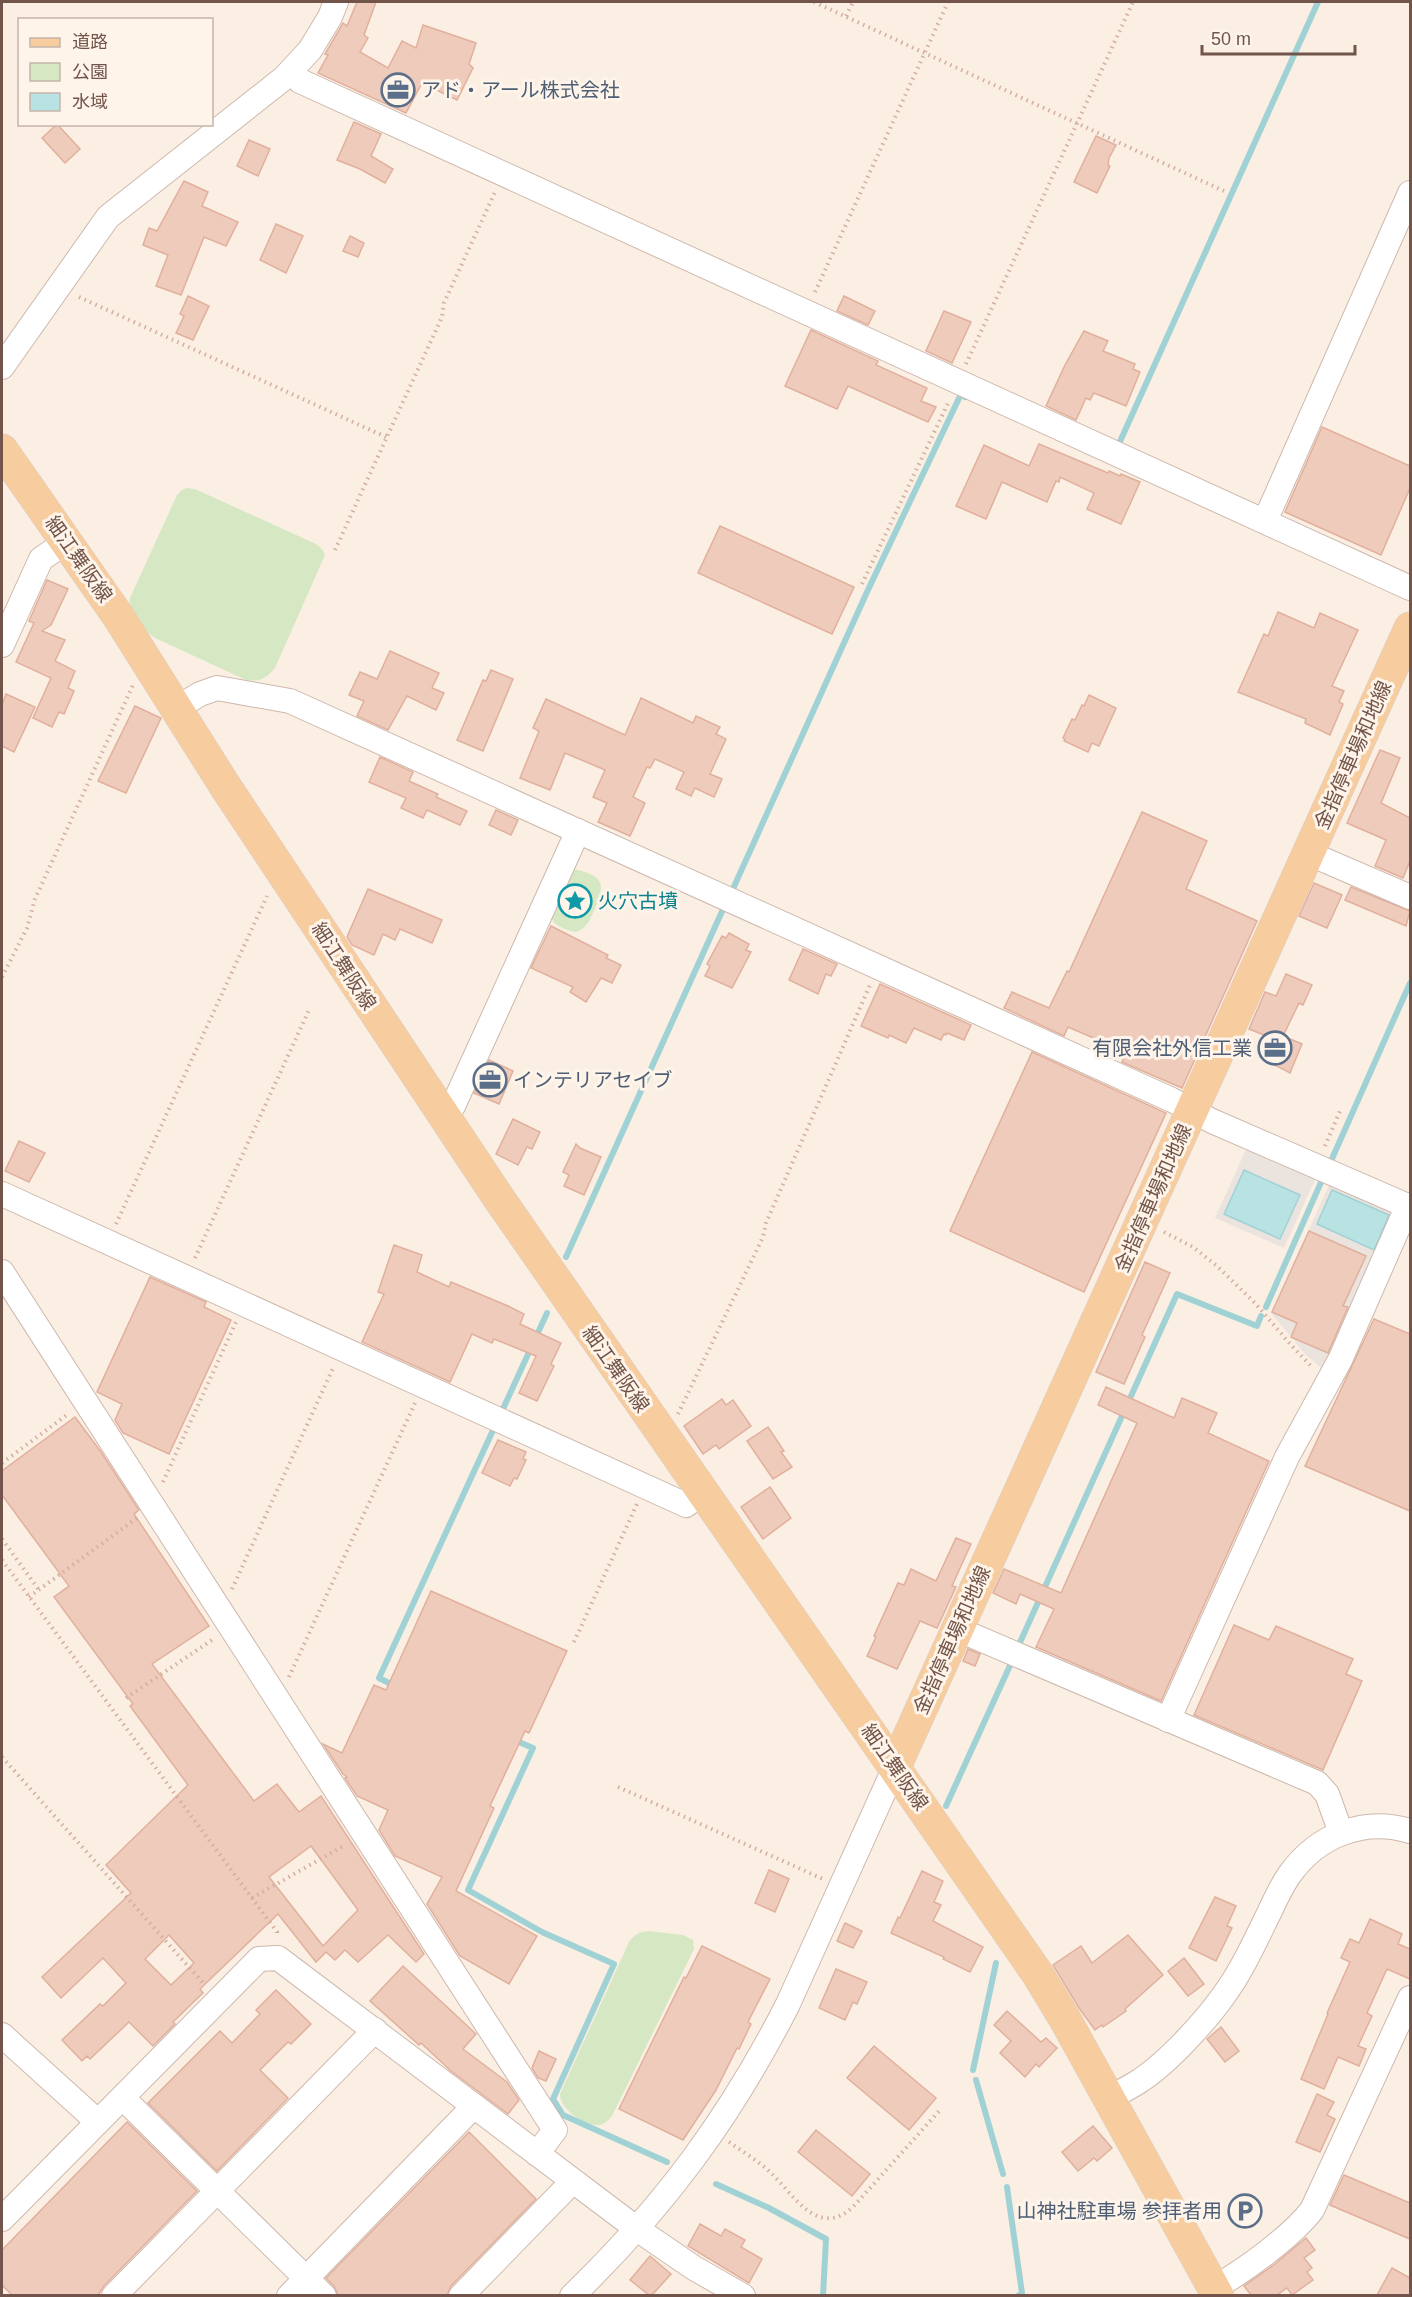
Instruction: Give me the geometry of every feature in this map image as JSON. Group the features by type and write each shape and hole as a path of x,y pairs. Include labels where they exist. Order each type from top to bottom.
{"main road":[{"name":"細江舞阪線","path":"2,450 153,669 238,805 442,1114 661,1434 1037,1973 1216,2292"},
{"name":"金指停車場和地線","path":"895,1767 1410,628"}],"street":[{"path":"2,367 108,217 291,71 321,34 336,2"},
{"path":"291,71 300,81 1410,588"},
{"path":"1264,521 1410,193"},
{"path":"2,645 41,559 66,542"},
{"path":"177,708 200,694 217,688 290,701 1192,1111 1409,1206 1340,1360 1287,1458 1168,1720"},
{"path":"442,1114 453,1106 578,831"},
{"path":"1308,853 1410,897"},
{"path":"2,1194 686,1505 702,1493"},
{"path":"2,1272 555,2130 537,2154"},
{"path":"957,1629 1317,1783 1327,1794 1341,1833"},
{"path":"572,2295 637,2229 679,2180 714,2132 769,2041 895,1767"},
{"path":"1109,2098 1143,2079 1197,2028 1224,1995 1238,1974 1288,1876 1310,1851 1341,1833 1355,1828 1372,1826 1410,1831"},
{"path":"2,2219 259,1959 278,1958 637,2229 702,2273 743,2295"},
{"path":"1216,2292 1292,2230 1312,2210 1410,1998"},
{"path":"114,2295 375,2031"},
{"path":"2,2035 98,2122"},
{"path":"131,2106 324,2295"},
{"path":"289,2295 474,2106"},
{"path":"461,2295 573,2181"}],"path":[{"path":"814,2 1224,191"},
{"path":"846,16 853,2"},
{"path":"806,312 948,2"},
{"path":"862,584 1132,2"},
{"path":"335,550 442,317 444,303 504,174"},
{"path":"59,286 386,437"},
{"path":"2,976 27,928 35,899 136,680 153,669"},
{"path":"108,1242 271,887"},
{"path":"661,1434 672,1426 762,1238 766,1223 878,968"},
{"path":"186,1278 309,1010"},
{"path":"1316,1166 1340,1111"},
{"path":"1142,1221 1204,1255 1255,1303 1302,1359 1330,1380"},
{"path":"29,1597 151,1504 244,1304"},
{"path":"126,1698 224,1618 225,1604 342,1349"},
{"path":"276,1697 282,1693 423,1386"},
{"path":"2,1464 85,1402"},
{"path":"574,1642 645,1487"},
{"path":"2,1539 39,1590"},
{"path":"2,1560 277,1932 278,1958"},
{"path":"2,1757 219,2000"},
{"path":"618,1787 841,1887"},
{"path":"252,1898 364,1833"},
{"path":"714,2132 764,2166 795,2199 812,2213 833,2218 841,2216 853,2207 940,2110"}],"shaded area":[{"path":"1248,1145 1317,1175 1284,1248 1215,1218"},
{"path":"1331,1181 1392,1207 1395,1215 1325,1371 1306,1355 1271,1313"}],"green space":[{"path":"187,488 195,489 316,544 325,555 275,668 262,679 246,680 155,638 141,626 133,615 130,598 177,495"},
{"path":"573,869 584,871 597,878 601,888 598,902 589,921 576,932 556,924 549,914"},
{"path":"649,1931 683,1935 693,1940 694,1949 612,2116 605,2123 594,2125 574,2116 564,2105 560,2094 629,1942 637,1934"}],"water":[{"path":"1244,1170 1300,1195 1280,1239 1224,1214"},
{"path":"1332,1190 1389,1215 1374,1250 1317,1224"}],"building":[{"path":"357,2 376,2 364,35 368,38 360,52 388,68 402,41 416,48 423,25 476,43 469,64 473,68 457,100 422,83 406,113 318,73 328,55 325,54 343,23 347,26"},
{"path":"354,122 381,134 371,156 393,169 385,183 360,169 337,160"},
{"path":"55,126 59,126 80,149 65,163 42,138"},
{"path":"1096,136 1116,145 1109,158 1108,165 1110,166 1097,193 1074,182"},
{"path":"249,140 270,149 258,176 237,166"},
{"path":"184,181 208,192 202,206 238,222 226,246 204,237 181,295 156,286 168,255 143,245 149,228 157,231"},
{"path":"276,224 303,236 286,273 260,260"},
{"path":"350,236 364,243 358,257 343,251"},
{"path":"188,296 209,306 193,340 176,333 184,316 180,314"},
{"path":"844,296 875,311 868,325 837,311"},
{"path":"944,311 971,322 952,363 926,351"},
{"path":"811,330 878,361 876,365 927,388 921,401 936,407 928,422 848,386 837,409 785,386"},
{"path":"1084,331 1108,341 1103,351 1135,364 1133,369 1140,372 1126,406 1094,393 1090,400 1086,398 1076,420 1046,406"},
{"path":"1322,427 1410,466 1410,488 1381,555 1285,512"},
{"path":"1039,444 1108,473 1109,471 1120,476 1121,474 1140,482 1121,524 1087,509 1094,493 1060,477 1047,502 1002,482 986,519 956,506 984,445 1029,466"},
{"path":"720,526 854,587 832,634 698,573"},
{"path":"47,580 68,589 51,625 42,631 65,640 55,661 75,671 68,688 74,691 64,714 59,712 52,727 33,718 51,678 16,662 34,623 29,621"},
{"path":"1278,612 1314,628 1320,613 1358,630 1332,686 1344,691 1339,702 1343,704 1330,735 1305,723 1306,719 1238,692 1264,634 1268,636"},
{"path":"390,651 439,673 432,688 444,693 436,710 407,696 388,730 357,716 364,701 349,695 360,672 377,679"},
{"path":"491,670 513,679 483,751 457,740 483,680 486,681"},
{"path":"6,694 35,707 14,752 2,746 2,705"},
{"path":"1089,695 1116,708 1099,746 1092,743 1088,752 1064,741 1063,738 1072,719 1075,720"},
{"path":"641,698 693,723 696,716 720,727 716,734 726,739 710,774 722,779 714,797 695,788 691,796 676,789 684,772 655,759 650,768 647,767 633,797 645,803 630,836 598,822 607,803 593,797 605,770 565,753 550,790 520,778 539,731 533,728 546,699 625,735"},
{"path":"135,706 161,718 126,793 98,781"},
{"path":"1380,750 1400,758 1381,803 1410,818 1410,861 1403,878 1375,866 1386,840 1347,823"},
{"path":"380,757 413,772 409,781 438,794 436,797 467,811 460,825 427,810 423,818 401,808 406,798 369,782"},
{"path":"496,810 518,820 511,835 489,825"},
{"path":"1142,812 1207,841 1186,889 1257,921 1182,1088 1122,1062 1126,1052 1068,1027 1064,1036 1004,1008 1012,992 1049,1008 1067,971 1069,972"},
{"path":"1314,883 1342,895 1327,928 1299,916"},
{"path":"1351,887 1410,911 1406,926 1345,900"},
{"path":"368,889 442,920 432,943 400,929 395,940 383,934 374,955 352,945 347,937"},
{"path":"551,926 608,955 606,958 621,965 612,983 601,978 586,1002 570,992 573,987 531,968"},
{"path":"729,933 749,944 746,950 751,952 732,988 705,976 710,966 707,964 722,936 726,938"},
{"path":"803,949 837,964 831,976 826,974 818,994 789,980"},
{"path":"1286,974 1312,985 1303,1005 1299,1003 1283,1036 1302,1044 1290,1073 1260,1057 1269,1037 1249,1029 1265,992 1276,996"},
{"path":"880,984 971,1025 964,1040 947,1033 941,1040 914,1028 906,1043 861,1026"},
{"path":"1032,1052 1166,1113 1084,1292 950,1231"},
{"path":"489,1060 513,1071 499,1104 474,1093"},
{"path":"513,1119 540,1132 532,1149 527,1147 518,1165 496,1154"},
{"path":"19,1141 45,1153 29,1182 5,1171"},
{"path":"576,1144 601,1157 584,1195 564,1186 569,1175 563,1172"},
{"path":"1309,1231 1366,1256 1343,1306 1348,1307 1328,1353 1291,1337 1297,1323 1272,1312"},
{"path":"394,1245 422,1255 417,1272 449,1287 451,1282 508,1306 524,1314 520,1324 561,1343 551,1364 554,1366 537,1401 519,1393 536,1356 494,1339 492,1343 472,1334 450,1382 362,1342 384,1294 378,1292"},
{"path":"1145,1262 1170,1273 1142,1335 1145,1337 1124,1384 1096,1372"},
{"path":"150,1277 206,1302 204,1307 231,1320 169,1454 123,1433 115,1420 122,1404 97,1392"},
{"path":"1374,1319 1410,1334 1410,1511 1305,1466"},
{"path":"1106,1387 1174,1418 1182,1398 1217,1413 1208,1433 1269,1461 1161,1701 1036,1647 1054,1609 1020,1594 1016,1604 993,1593 1004,1569 1061,1593 1137,1423 1098,1405"},
{"path":"722,1399 726,1405 733,1400 751,1426 719,1449 716,1445 703,1454 684,1426"},
{"path":"75,1417 139,1510 134,1514 209,1626 152,1664 254,1801 277,1784 299,1812 321,1796 424,1954 416,1962 388,1935 358,1962 345,1950 335,1960 326,1952 316,1962 278,1914 200,1989 203,1993 173,2022 175,2024 153,2046 129,2022 90,2059 87,2056 82,2061 62,2040 100,2004 103,2006 126,1983 103,1958 61,1998 42,1977 131,1893 106,1865 188,1785 130,1706 133,1704 54,1597 69,1586 2,1495 2,1471","holes":["311,1846 358,1910 323,1946 269,1877","169,1935 194,1963 171,1985 145,1959"]},
{"path":"768,1427 792,1467 773,1479 747,1441"},
{"path":"498,1440 526,1452 523,1459 526,1460 517,1479 514,1478 510,1486 482,1473"},
{"path":"770,1487 791,1518 763,1539 741,1507"},
{"path":"956,1538 971,1544 952,1586 956,1587 937,1628 920,1621 897,1669 867,1656 898,1583 904,1585 911,1569 936,1581"},
{"path":"431,1591 567,1651 529,1733 525,1731 490,1806 494,1808 456,1891 537,1936 509,1984 460,1956 427,1904 442,1877 395,1856 379,1830 388,1810 357,1796 345,1778 347,1777 323,1744 342,1753 374,1685 386,1690"},
{"path":"1234,1625 1269,1640 1276,1626 1353,1659 1346,1674 1362,1681 1323,1770 1194,1715"},
{"path":"968,1649 980,1654 975,1666 963,1661"},
{"path":"769,1870 789,1879 775,1912 755,1903"},
{"path":"922,1871 943,1881 934,1902 941,1905 933,1921 983,1947 970,1972 943,1959 944,1957 891,1933"},
{"path":"1215,1897 1236,1906 1227,1926 1232,1928 1216,1961 1189,1948"},
{"path":"1370,1919 1402,1934 1398,1944 1410,1949 1410,1979 1387,1969 1367,2013 1372,2016 1358,2046 1366,2049 1359,2066 1338,2057 1324,2089 1301,2079 1350,1962 1341,1958 1350,1939 1359,1943"},
{"path":"845,1923 862,1931 853,1948 837,1941"},
{"path":"1128,1935 1163,1975 1125,2009 1126,2011 1095,2030 1053,1965 1081,1946 1092,1963"},
{"path":"702,1946 770,1979 748,2022 751,2024 739,2049 737,2048 716,2090 683,2140 619,2109 684,1977 686,1978"},
{"path":"1184,1958 1204,1984 1188,1996 1168,1971"},
{"path":"403,1966 476,2034 463,2049 507,2082 519,2100 508,2114 451,2071 421,2043 419,2045 370,2001"},
{"path":"836,1969 867,1982 857,2004 853,2002 845,2020 819,2008"},
{"path":"276,1990 311,2024 291,2044 288,2042 260,2070 288,2098 217,2171 148,2103 220,2031 232,2043 260,2014 256,2010"},
{"path":"1007,2011 1041,2042 1046,2038 1057,2048 1039,2067 1036,2064 1025,2077 1000,2053 1011,2041 994,2025"},
{"path":"1221,2027 1239,2051 1225,2062 1207,2039"},
{"path":"874,2046 936,2098 909,2130 847,2078"},
{"path":"539,2051 556,2059 546,2081 538,2078 532,2068"},
{"path":"1317,2094 1334,2102 1327,2115 1335,2119 1320,2152 1296,2142"},
{"path":"127,2122 197,2191 104,2286 98,2295 12,2295 2,2285 2,2250"},
{"path":"1093,2126 1112,2148 1097,2161 1094,2158 1078,2171 1062,2152"},
{"path":"816,2130 870,2174 852,2196 798,2152"},
{"path":"469,2132 536,2199 451,2286 447,2295 338,2295 334,2286 326,2278"},
{"path":"1344,2175 1410,2203 1410,2239 1330,2205"},
{"path":"700,2224 721,2236 725,2229 745,2240 741,2247 762,2259 749,2283 688,2246"},
{"path":"1306,2238 1315,2250 1304,2258 1312,2268 1307,2272 1313,2280 1292,2295 1287,2288 1277,2295 1251,2295 1244,2286"},
{"path":"650,2256 671,2274 652,2295 630,2280"},
{"path":"1392,2268 1410,2278 1410,2295 1377,2295"}],"waterway":[{"path":"1118,446 1318,2"},
{"path":"732,891 867,592 961,394 965,397"},
{"path":"566,1257 724,907"},
{"path":"1331,1161 1410,983"},
{"path":"1266,1307 1322,1180"},
{"path":"1017,1649 1177,1294 1257,1326 1261,1316"},
{"path":"502,1411 547,1313"},
{"path":"395,1686 379,1678 494,1428"},
{"path":"946,1806 1013,1659"},
{"path":"514,1740 533,1748 468,1890 542,1932 614,1964 553,2099 563,2115 667,2162"},
{"path":"973,2070 996,1963"},
{"path":"976,2080 1003,2174"},
{"path":"716,2184 769,2208 826,2239 823,2296"},
{"path":"1007,2187 1022,2293 1018,2296"}],"place":[{"name":"アド・アール株式会社","path":"398,90"},
{"name":"火穴古墳","path":"575,901"},
{"name":"有限会社外信工業","path":"1275,1048"},
{"name":"インテリアセイブ","path":"490,1080"},
{"name":"山神社駐車場 参拝者用","path":"1245,2211"}]}
